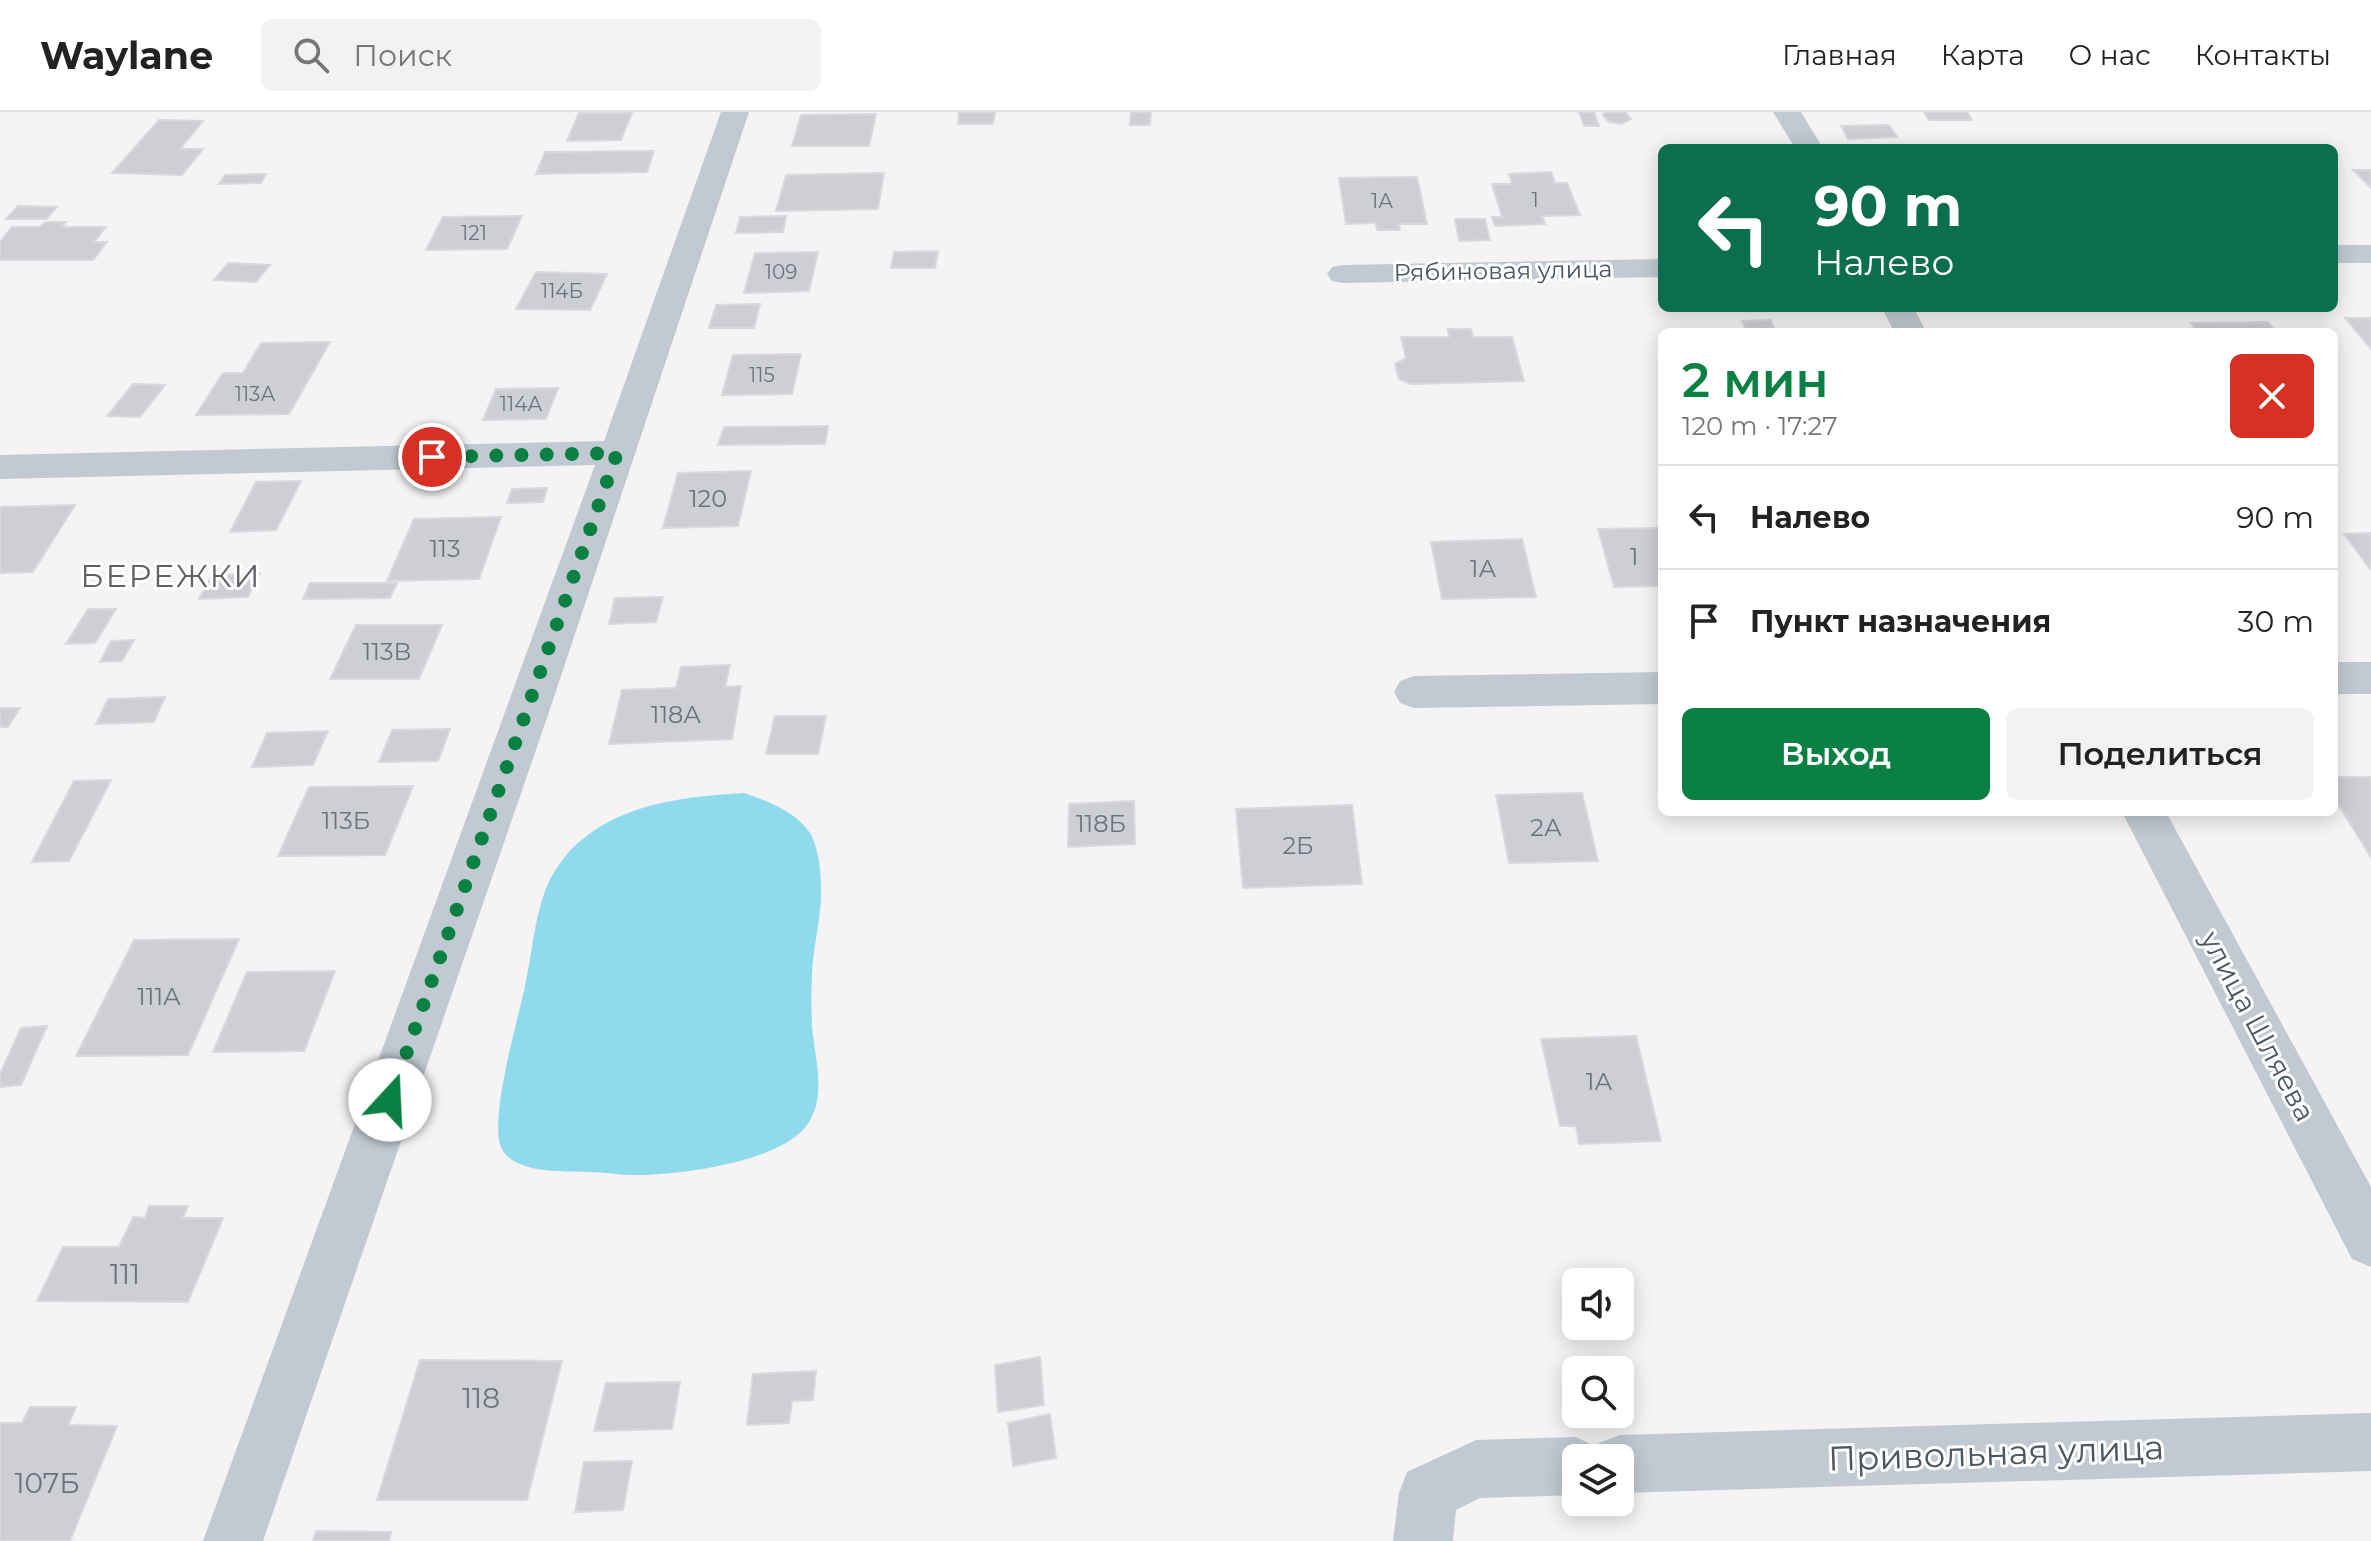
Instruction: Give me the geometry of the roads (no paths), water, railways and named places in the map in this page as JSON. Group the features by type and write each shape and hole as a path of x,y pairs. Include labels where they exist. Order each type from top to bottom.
{"street":[{"path":"233,1541 521,733 735,112"},
{"path":"1787,112 1807,144"},
{"path":"2338,254 2371,254"},
{"name":"Рябиновая улица","path":"1343,274 1658,268"},
{"path":"0,467 617,453"},
{"path":"2338,678 2371,678"},
{"path":"1414,692 1658,688"},
{"name":"улица Шляева","path":"2146,816 2371,1240"},
{"name":"Привольная улица","path":"1634,1464 2371,1442"},
{"path":"1423,1541 1428,1493 1476,1469 1562,1466"}],"water":[{"path":"744,793 771,803 804,825 815,845 818,859 821,903 811,997 818,1089 817,1102 807,1125 777,1148 731,1163 682,1172 635,1175 555,1171 519,1164 503,1151 498,1119 538,914 555,871 579,842 616,818 657,804"}],"district":[{"name":"БЕРЕЖКИ","path":"171,576"}]}
